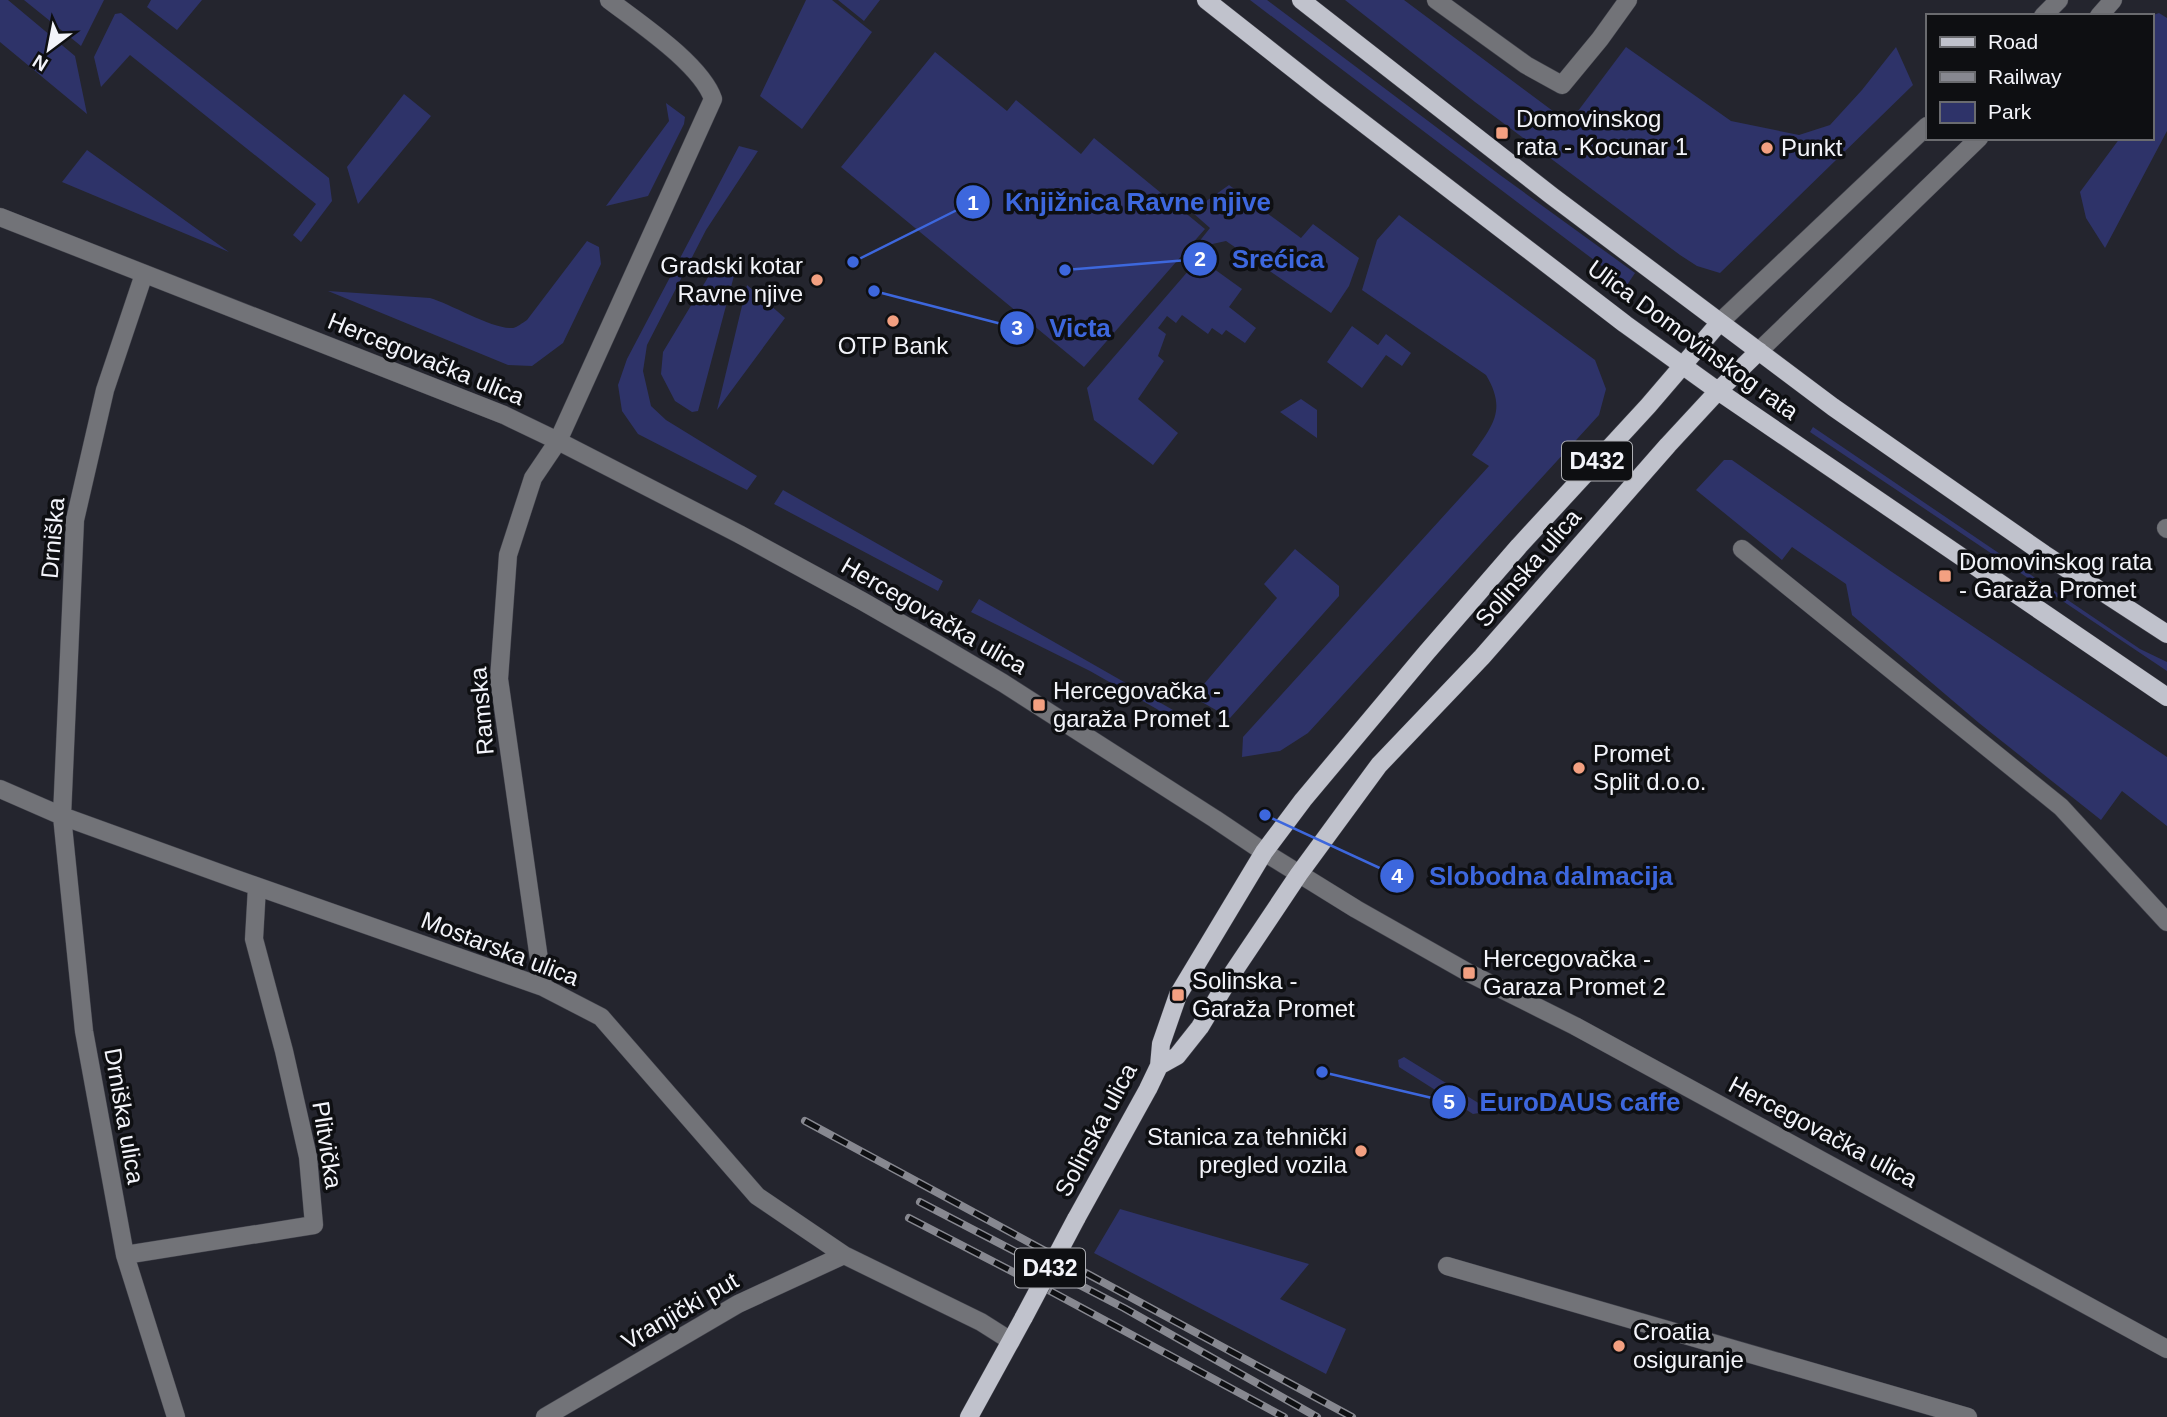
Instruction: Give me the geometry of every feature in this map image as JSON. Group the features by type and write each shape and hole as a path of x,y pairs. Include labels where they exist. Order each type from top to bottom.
{"main road":[{"name":"Ulica Domovinskog rata","path":"1206,0 1607,310 1718,391 2167,697"},
{"name":"Ulica Domovinskog rata","path":"1301,0 1541,187 1833,407 2033,546 2167,634"},
{"name":"Solinska ulica","path":"1011,1341 1148,1089 1159,1066 1161,1044 1178,995 1264,852 1303,800 1427,652 1720,322"},
{"name":"Solinska ulica","path":"1159,1066 1177,1056 1200,1027 1299,874 1379,765 1482,657 1718,391 1759,351"},
{"name":"D432","path":"969,1417 1011,1341"}],"street":[{"name":"Ramska","path":"543,987 499,679 508,555 533,478 558,441 713,99 709,86 699,74 609,0"},
{"path":"1436,0 1526,65 1562,85 1628,0"},
{"path":"2044,14 2059,0"},
{"name":"Solinska ulica","path":"1720,322 1926,127"},
{"name":"Solinska ulica","path":"1759,351 1977,140"},
{"name":"Hercegovačka ulica","path":"0,218 504,415 558,441 862,601 1003,682 1299,874 1469,973 1610,1045 2167,1349"},
{"name":"Drniška","path":"62,816 75,520 105,390 144,274"},
{"path":"1742,549 2061,807 2167,922"},
{"name":"Mostarska ulica","path":"0,789 62,816 543,987 601,1017 757,1196 844,1255 981,1322 1011,1341"},
{"name":"Drniška ulica","path":"62,816 84,1031 125,1255 176,1417"},
{"name":"Plitvička","path":"125,1255 314,1225 308,1157 284,1051 254,939 257,887"},
{"name":"Vranjički put","path":"545,1417 738,1304 844,1255"},
{"path":"1447,1266 1968,1417"}],"green space":[{"path":"0,0 8,0 75,56 87,114 0,42"},
{"path":"24,0 104,0 81,46"},
{"path":"151,0 202,0 177,30 147,7"},
{"path":"806,0 832,0 872,32 802,129 760,96"},
{"path":"838,0 880,0 864,21"},
{"path":"1250,0 1267,0 1635,273 1627,285"},
{"path":"1345,0 1404,0 1569,123 1626,47 1731,121 1799,135 1830,125 1896,47 1913,85 1720,273 1697,266 1680,255 1475,102"},
{"path":"121,13 329,178 332,201 301,242 293,235 316,204 130,55 101,87 94,57 115,14"},
{"path":"2159,13 2167,18 2167,131 2105,248 2086,218 2080,192 2119,140 2153,140 2153,15"},
{"path":"935,52 1007,111 1016,100 1081,154 1094,138 1205,229 1084,367 841,167"},
{"path":"404,94 431,116 358,204 347,167"},
{"path":"666,103 685,117 684,124 648,196 606,206 669,121"},
{"path":"739,146 758,151 706,230 647,345 643,371 651,406 666,420 757,476 747,490 638,434 622,411 618,385 627,359"},
{"path":"87,150 229,252 62,182"},
{"path":"1229,185 1301,238 1313,224 1359,258 1349,286 1331,313 1226,241 1194,248 1210,228 1184,205 1205,202"},
{"path":"1399,215 1595,360 1606,389 1599,415 1308,733 1280,751 1242,757 1243,737 1489,466 1472,455 1495,417 1496,398 1486,375 1362,290 1377,240"},
{"path":"587,241 599,247 601,264 563,343 532,366 508,365 328,291 430,298 495,325 513,328 527,320"},
{"path":"719,259 735,272 698,411 692,412 675,401 661,374 663,352"},
{"path":"1210,266 1242,289 1229,307 1256,328 1245,343 1226,330 1222,335 1212,328 1208,334 1182,315 1176,323 1167,316 1158,328 1166,334 1158,356 1164,361 1138,399 1178,433 1153,465 1094,420 1087,388 1189,270"},
{"path":"747,285 785,318 717,410"},
{"path":"1352,326 1378,345 1386,334 1411,353 1402,366 1386,355 1362,388 1327,362"},
{"path":"1301,399 1317,410 1317,438 1280,412"},
{"path":"1813,427 2140,649 2167,662 2167,671 1810,432"},
{"path":"1724,460 1732,460 1889,570 2167,757 2167,826 2122,791 2101,820 1979,723 1852,615 1846,584 1792,547 1782,560 1696,490"},
{"path":"783,490 943,581 938,591 774,504"},
{"path":"1295,549 1339,586 1339,596 1230,718 1193,697 1277,598 1264,584"},
{"path":"979,599 1173,710 1169,716 1090,671 971,612"},
{"path":"1404,1057 1480,1104 1479,1113 1473,1114 1399,1067 1398,1060"},
{"path":"1120,1209 1309,1264 1280,1299 1346,1329 1326,1374 1094,1253"}],"railway":[{"path":"805,1121 1352,1417"},
{"path":"920,1202 1124,1308 1317,1417"},
{"path":"909,1218 1284,1417"}],"place":[{"name":"Domovinskog rata - Kocunar 1","path":"1502,133"},
{"name":"Punkt","path":"1767,148"},
{"name":"Knjižnica Ravne njive","path":"853,262"},
{"name":"Srećica","path":"1065,270"},
{"name":"Gradski kotar Ravne njive","path":"817,280"},
{"name":"Victa","path":"874,291"},
{"name":"OTP Bank","path":"893,321"},
{"name":"Domovinskog rata - Garaža Promet","path":"1945,576"},
{"name":"Hercegovačka - garaža Promet 1","path":"1039,705"},
{"name":"Promet Split d.o.o.","path":"1579,768"},
{"name":"Slobodna dalmacija","path":"1265,815"},
{"name":"Hercegovačka - Garaza Promet 2","path":"1469,973"},
{"name":"Solinska - Garaža Promet","path":"1178,995"},
{"name":"EuroDAUS caffe","path":"1322,1072"},
{"name":"Stanica za tehnički pregled vozila","path":"1361,1151"},
{"name":"Croatia osiguranje","path":"1619,1346"}]}
